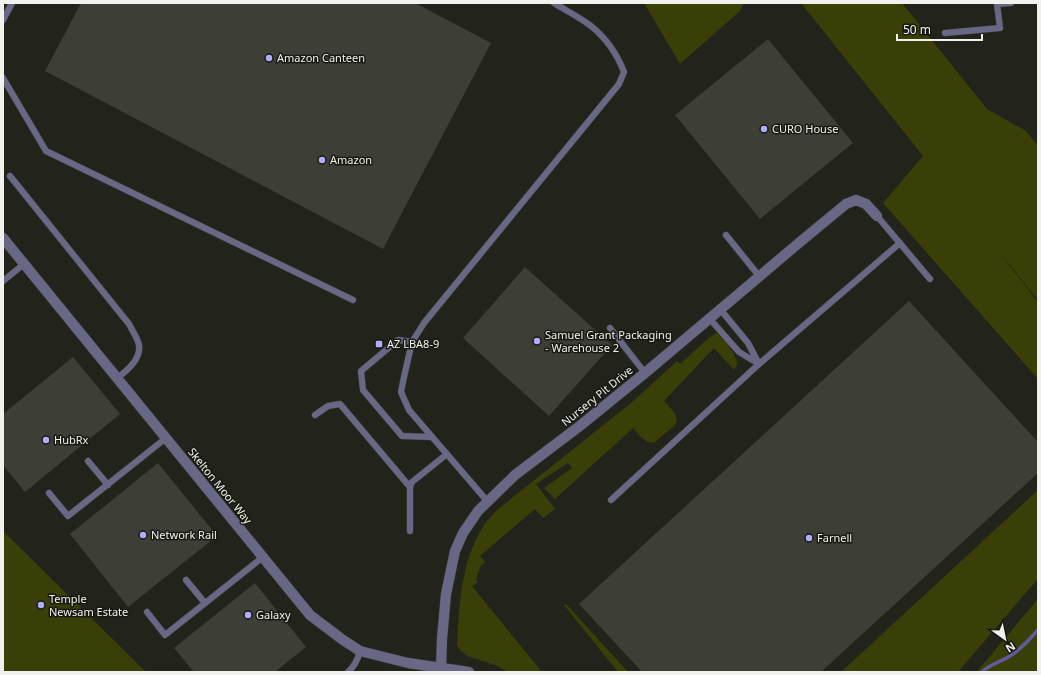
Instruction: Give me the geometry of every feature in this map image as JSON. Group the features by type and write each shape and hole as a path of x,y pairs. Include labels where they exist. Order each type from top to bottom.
{"street":[{"name":"Nursery Pit Drive","path":"441,668 446,594 455,551 463,533 478,511 515,475 581,425 645,373 846,204 856,200 866,204 877,216"},
{"name":"Skelton Moor Way","path":"3,238 310,616 343,640 360,650 408,663 469,672"}],"lane":[{"path":"3,20 12,3"},
{"path":"488,502 409,410 402,392 412,342 424,323 619,84 624,72 619,60 607,41 591,26 554,3"},
{"path":"945,33 1000,28 997,4 1011,3"},
{"path":"3,78 46,151 354,300"},
{"path":"10,176 129,324 139,344 137,357 127,370 117,378"},
{"path":"877,216 930,279"},
{"path":"726,235 760,276"},
{"path":"611,500 759,364 900,243"},
{"path":"3,281 24,264"},
{"path":"720,309 748,344 759,364"},
{"path":"709,318 739,352 759,364"},
{"path":"610,328 645,373"},
{"path":"412,342 398,340 361,371 363,390 402,436 432,437"},
{"path":"315,415 328,406 340,404 410,487"},
{"path":"49,493 68,516 166,438"},
{"path":"410,532 410,487 412,482 447,454"},
{"path":"88,461 108,485"},
{"path":"147,612 165,635 263,557"},
{"path":"186,580 205,603"},
{"path":"348,672 353,668 360,650"}],"green space":[{"path":"644,3 744,3 740,11 680,64"},
{"path":"801,3 902,3 987,109 1026,131 1038,146 1038,300 995,247 1038,302 1038,379 883,203 923,156"},
{"path":"716,333 724,340 737,360 737,365 734,370 714,348 664,401 676,415 677,418 675,425 655,442 651,443 642,438 633,428 555,499 544,488 572,468 568,463 536,484 555,509 543,518 535,509 480,556 485,562 480,567 476,580 478,582 472,586 542,672 508,672 498,666 467,656 457,646 460,599 470,553 476,539 487,521 498,509 631,403 677,361 680,364"},
{"path":"1038,490 1038,579 958,672 841,672"},
{"name":"Temple Newsam Estate","path":"3,531 146,672 3,672"},
{"path":"1038,599 1038,672 977,672 979,669"},
{"path":"566,604 628,672 618,672 564,605"}],"building":[{"name":"Amazon","path":"81,3 415,3 491,43 383,249 45,71"},
{"name":"CURO House","path":"768,39 853,143 760,219 675,115"},
{"name":"Samuel Grant Packaging - Warehouse 2","path":"525,267 612,345 549,416 463,338"},
{"name":"Farnell","path":"909,301 1038,442 1038,473 821,672 642,672 579,604"},
{"name":"HubRx","path":"73,357 120,414 25,492 3,465 3,414"},
{"name":"Network Rail","path":"158,463 217,536 128,607 70,534"},
{"name":"Galaxy","path":"255,583 306,647 275,672 194,672 174,648"}],"waterway":[{"path":"982,672 988,667 1014,654 1038,630"}],"place":[{"name":"Amazon Canteen","path":"269,58"},
{"name":"CURO House","path":"764,129"},
{"name":"Amazon","path":"322,160"},
{"name":"Samuel Grant Packaging - Warehouse 2","path":"537,341"},
{"name":"AZ LBA8-9","path":"379,344"},
{"name":"HubRx","path":"46,440"},
{"name":"Network Rail","path":"143,535"},
{"name":"Farnell","path":"809,538"},
{"name":"Temple Newsam Estate","path":"41,605"},
{"name":"Galaxy","path":"248,615"}]}
